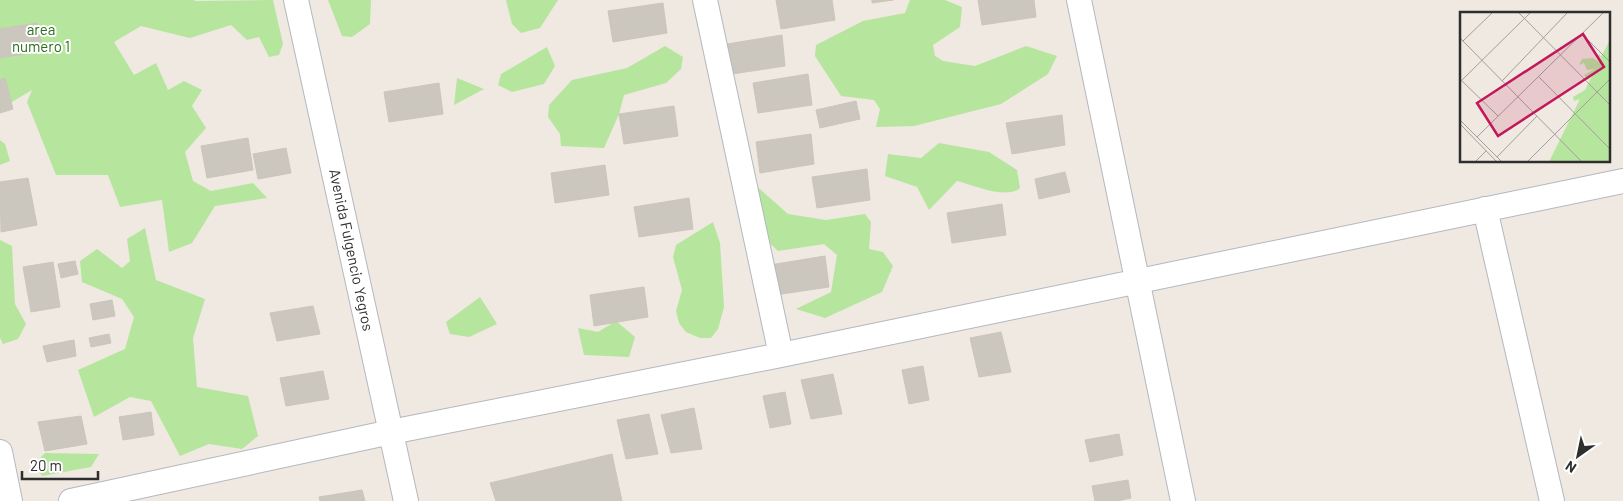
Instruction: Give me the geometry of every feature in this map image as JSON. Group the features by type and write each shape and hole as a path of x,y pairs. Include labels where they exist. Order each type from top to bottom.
{"street":[{"name":"Avenida Fulgencio Yegros","path":"296,0 406,501"},
{"path":"705,0 781,354"},
{"path":"1080,0 1183,501"},
{"path":"71,501 391,432 1623,181"},
{"path":"1485,209 1552,501"},
{"path":"0,452 10,501"}],"green space":[{"name":"area numero 1","path":"0,0 273,0 283,44 279,55 269,57 259,37 247,40 231,25 190,38 141,26 114,42 134,75 156,63 168,90 184,81 202,90 192,106 206,128 185,152 193,181 211,191 253,183 267,198 215,206 192,243 169,252 162,200 120,207 108,175 56,175 27,102 32,90 0,109"},
{"path":"328,0 371,0 370,24 352,37 342,36"},
{"path":"506,0 558,0 540,28 521,33 512,24"},
{"path":"910,0 945,0 962,7 960,27 933,45 935,56 943,61 975,66 1026,46 1057,56 1048,74 1001,104 914,126 876,127 880,109 874,100 841,96 815,56 816,45 863,21 905,13"},
{"path":"665,46 683,57 681,69 666,83 624,95 619,114 604,148 561,146 560,134 548,117 549,105 572,80 627,68"},
{"path":"547,47 555,66 544,84 512,92 498,85 501,74"},
{"path":"457,78 484,89 454,105"},
{"path":"0,140 5,144 10,161 0,165"},
{"path":"939,143 989,152 1017,170 1020,188 1007,193 957,181 929,210 917,187 885,176 888,154 921,158"},
{"path":"754,184 788,214 826,220 865,214 871,222 869,249 883,252 893,266 882,292 825,318 796,309 831,292 837,255 824,244 778,251 755,229"},
{"path":"713,222 720,243 724,307 718,329 711,338 700,338 686,332 679,323 676,311 682,290 673,257 676,245"},
{"path":"145,228 156,280 205,299 193,338 197,387 248,396 258,436 242,449 209,444 180,456 151,401 130,397 94,417 78,370 125,349 134,317 122,299 82,282 80,261 97,249 122,268 130,261 127,239"},
{"path":"0,240 12,246 15,304 26,324 18,339 3,344 0,338"},
{"path":"480,297 497,324 469,337 450,334 446,322"},
{"path":"616,321 635,337 629,357 584,355 578,328 598,332"},
{"path":"45,453 99,454 91,467 42,476 34,464"}],"building":[{"path":"776,0 832,0 835,20 781,29"},
{"path":"872,0 893,0 872,3"},
{"path":"978,0 1034,0 1036,17 982,25"},
{"path":"663,3 667,33 613,42 608,11"},
{"path":"37,23 43,51 0,58 0,29"},
{"path":"782,35 785,66 732,74 727,44"},
{"path":"808,74 812,105 758,113 753,83"},
{"path":"5,78 13,109 0,113 0,80"},
{"path":"439,83 443,114 389,122 384,92"},
{"path":"856,101 860,119 820,128 816,110"},
{"path":"674,106 678,136 624,144 619,114"},
{"path":"1062,115 1065,145 1012,154 1006,123"},
{"path":"811,134 814,164 760,173 756,142"},
{"path":"248,138 253,170 207,178 201,146"},
{"path":"286,148 291,173 258,179 253,154"},
{"path":"605,165 609,195 555,203 551,173"},
{"path":"867,169 870,200 817,208 812,177"},
{"path":"1065,172 1070,192 1039,199 1035,179"},
{"path":"28,178 37,225 1,232 0,182"},
{"path":"689,198 693,229 639,237 634,207"},
{"path":"1002,204 1006,235 952,243 947,213"},
{"path":"825,256 829,287 775,295 770,265"},
{"path":"75,261 78,274 61,278 58,264"},
{"path":"53,262 60,307 31,312 23,267"},
{"path":"644,287 648,317 594,326 590,295"},
{"path":"112,300 115,316 93,320 90,304"},
{"path":"313,306 320,334 277,341 270,313"},
{"path":"1001,332 1011,372 979,377 970,338"},
{"path":"109,334 111,343 91,347 89,338"},
{"path":"74,340 76,356 47,362 43,346"},
{"path":"923,366 929,400 909,404 902,370"},
{"path":"323,371 329,399 286,406 280,378"},
{"path":"833,374 842,414 811,419 801,380"},
{"path":"785,392 791,424 770,428 763,396"},
{"path":"694,408 702,449 671,453 661,415"},
{"path":"151,412 154,435 123,440 119,417"},
{"path":"649,414 658,454 626,459 617,420"},
{"path":"81,416 87,444 45,451 38,422"},
{"path":"1119,434 1123,455 1090,462 1085,440"},
{"path":"612,454 622,501 496,501 490,483"},
{"path":"1128,480 1131,498 1117,501 1095,501 1092,486"},
{"path":"362,490 365,501 320,501 319,497"}]}
